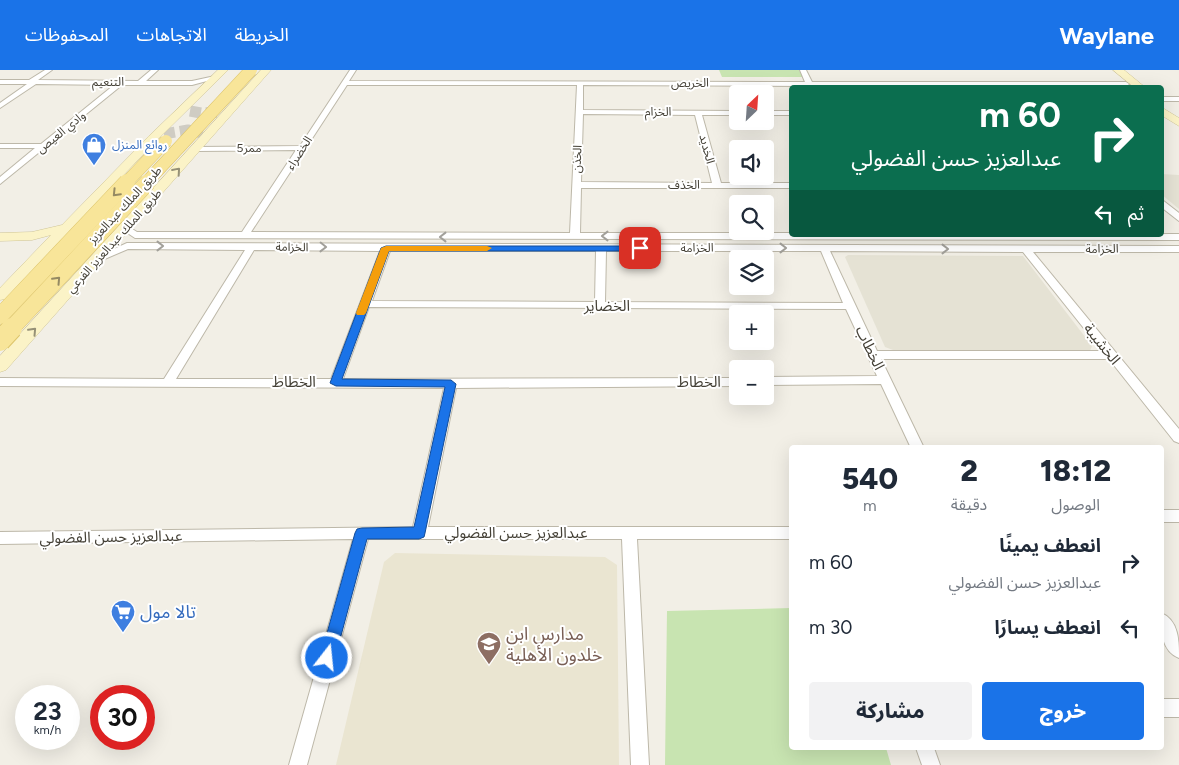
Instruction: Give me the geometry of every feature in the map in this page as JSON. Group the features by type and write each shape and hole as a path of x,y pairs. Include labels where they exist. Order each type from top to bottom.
{"main road":[{"name":"طريق الملك عبدالعزيز","path":"0,316 235,70"},
{"name":"طريق الملك عبدالعزيز","path":"0,341 251,70"}],"street":[{"path":"0,106 48,70"},
{"path":"140,82 155,70"},
{"name":"طريق الملك عبدالعزيز الفرعي","path":"0,366 126,228 200,141 266,70"},
{"name":"الخضراء","path":"245,235 352,70"},
{"path":"802,70 811,85"},
{"path":"1106,70 1127,85"},
{"path":"1118,70 1138,85"},
{"path":"0,296 152,139 192,105 219,74"},
{"name":"التنعيم","path":"0,82 200,82 219,74"},
{"name":"الخريص","path":"345,83 580,83 625,80 811,85 947,85"},
{"name":"وادي العيص","path":"0,181 121,82"},
{"name":"الخذن","path":"575,236 580,83"},
{"path":"1164,100 1179,99"},
{"path":"1164,102 1179,113"},
{"path":"220,112 235,105"},
{"name":"الخزام","path":"579,112 729,113"},
{"name":"الخديد","path":"698,112 717,185"},
{"path":"1164,112 1179,123"},
{"path":"774,113 789,113"},
{"path":"152,139 164,134"},
{"name":"ممر5","path":"200,141 302,148"},
{"path":"0,146 43,146"},
{"name":"الخذف","path":"576,184 789,186"},
{"path":"1164,205 1179,218"},
{"path":"5,241 65,228"},
{"name":"الخزامة","path":"126,228 135,235 147,236 789,236"},
{"path":"140,246 147,236"},
{"path":"714,236 716,248"},
{"name":"الخزامة","path":"1164,237 1179,237"},
{"path":"5,241 42,254"},
{"name":"الخزامة","path":"97,259 127,246 1179,249"},
{"path":"168,382 252,246"},
{"path":"336,383 386,248"},
{"path":"600,306 601,248"},
{"name":"الخطاب","path":"824,248 849,306 917,445"},
{"name":"الخشيبة","path":"1026,249 1179,438"},
{"name":"الخضاير","path":"364,304 849,306"},
{"path":"874,355 1111,355"},
{"path":"774,381 885,380"},
{"name":"الخطاط","path":"0,382 451,384 729,382"},
{"path":"419,533 451,384"},
{"path":"1164,516 1179,516"},
{"path":"298,765 362,533"},
{"name":"عبدالعزيز حسن الفضولي","path":"0,538 362,533 789,533"},
{"path":"629,533 640,765"},
{"path":"1164,627 1179,650"},
{"path":"1164,708 1179,708"},
{"path":"926,750 931,765"}],"shaded area":[{"path":"1164,174 1179,175 1179,209 1164,196"},
{"path":"848,255 1023,256 1092,346 1090,351 893,350 885,347 845,257"},
{"name":"مدارس ابن خلدون الأهلية","path":"395,553 605,557 617,565 619,765 336,765 384,562"}],"green space":[{"path":"719,70 799,70 803,77 722,77"},
{"path":"789,608 789,750 887,750 891,765 665,765 667,611"}],"tunnel":[{"path":"190,111 201,113 220,112"},
{"path":"164,134 188,130 203,133"}],"slow traffic":[{"path":"361,313 386,248 487,248"}],"place":[{"name":"روائع المنزل","path":"94,166"},
{"name":"تالا مول","path":"123,633"},
{"name":"مدارس ابن خلدون الأهلية","path":"489,665"}],"route":[{"path":"327,658 362,533 419,533 451,384 336,383 386,248 640,248"}]}
